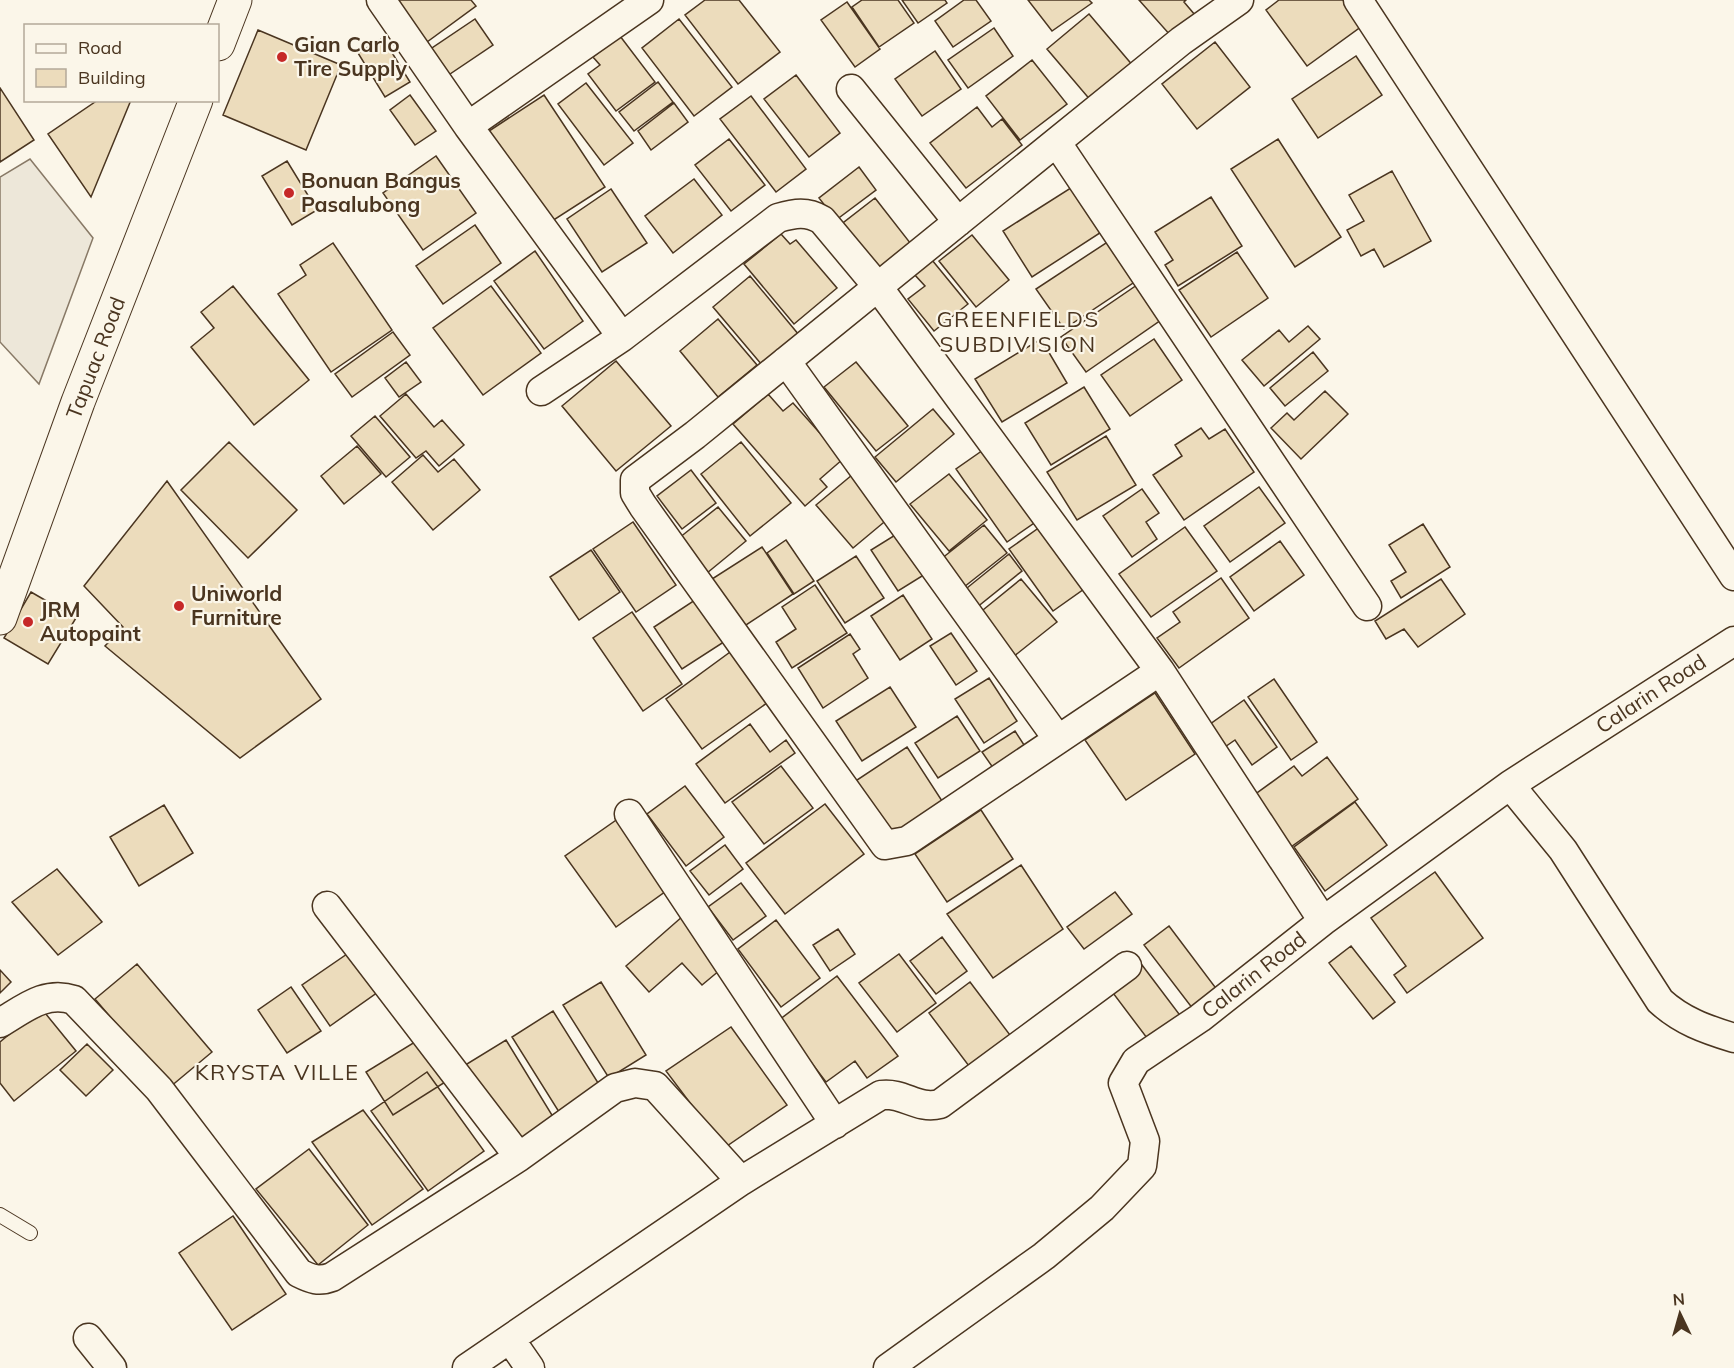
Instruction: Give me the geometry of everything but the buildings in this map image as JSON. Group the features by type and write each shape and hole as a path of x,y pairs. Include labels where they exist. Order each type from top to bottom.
{"main road":[{"path":"219,41 235,0"},
{"name":"Tapuac Road","path":"0,618 78,402 195,102"}],"street":[{"path":"381,0 468,126 622,337"},
{"path":"468,126 649,0"},
{"path":"1160,671 1057,738 907,841 885,845 635,494 635,480 695,435 1058,144 1181,41 1239,0"},
{"path":"1358,0 1734,576"},
{"path":"851,89 958,222"},
{"path":"1058,144 1367,606"},
{"path":"542,391 622,337 778,218 798,213 812,214 822,220 878,287 1160,671 1323,921"},
{"path":"786,361 1057,738"},
{"name":"Calarin Road","path":"888,1368 1044,1256 1102,1208 1142,1166 1145,1141 1124,1083 1136,1061 1200,1018 1323,921 1510,785 1734,641"},
{"path":"1510,785 1563,850 1660,1001 1675,1014 1694,1025 1734,1038"},
{"path":"629,814 835,1124"},
{"path":"327,906 519,1157"},
{"path":"467,1368 741,1182 881,1095 899,1095 921,1107 940,1104 1127,966"},
{"path":"0,1023 42,998 57,995 74,1000 159,1089 299,1272 311,1279 323,1281 332,1277 519,1157 615,1088 635,1083 655,1086 741,1182"},
{"path":"88,1338 112,1368"},
{"path":"510,1339 530,1368"}],"lane":[{"path":"0,1215 30,1233"}],"shaded area":[{"path":"30,159 93,238 39,384 0,342 0,177"}],"place":[{"name":"Gian Carlo Tire Supply","path":"282,57"},
{"name":"Bonuan Bangus Pasalubong","path":"289,193"},
{"name":"Uniworld Furniture","path":"179,606"},
{"name":"JRM Autopaint","path":"28,622"}],"district":[{"name":"GREENFIELDS SUBDIVISION","path":"1018,332"},
{"name":"KRYSTA VILLE","path":"277,1072"}]}
